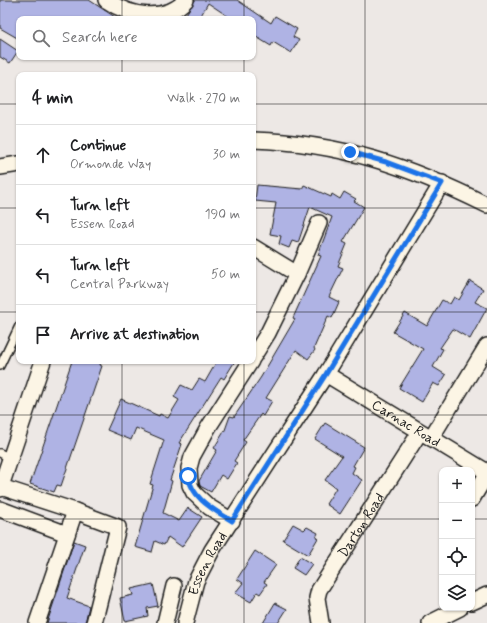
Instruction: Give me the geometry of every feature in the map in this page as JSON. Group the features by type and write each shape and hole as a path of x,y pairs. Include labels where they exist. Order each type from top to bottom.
{"street":[{"path":"106,0 130,13 161,14 173,10 186,0"},
{"path":"256,140 277,141 350,152 386,162 442,183 487,205"},
{"path":"0,167 16,164"},
{"name":"Essen Road","path":"185,623 199,576 212,550 326,374 442,183"},
{"path":"256,352 268,333 298,274 319,222"},
{"path":"256,249 298,274"},
{"name":"Darton Road","path":"321,623 317,598 319,590 487,346"},
{"path":"42,364 5,456 0,488 75,511 118,527 94,623"},
{"path":"232,521 209,507 194,493 190,485 189,468 192,457 198,445 249,364"},
{"name":"Carnac Road","path":"326,374 487,473"},
{"path":"475,494 487,473"},
{"path":"0,509 67,534"},
{"path":"37,623 75,511"},
{"path":"165,623 174,586"},
{"path":"475,601 487,595"},
{"path":"430,623 454,611"}],"lane":[{"path":"0,366 16,332"}],"building":[{"path":"0,0 89,0 113,16 16,16 16,37 0,28"},
{"path":"195,0 237,0 271,23 275,16 297,29 293,37 299,40 291,53 273,42 271,46 256,37 256,16 228,16 208,3 201,16 185,16"},
{"path":"0,39 16,50 16,54 10,63 0,57"},
{"path":"257,185 302,189 304,185 331,197 332,194 340,199 344,192 356,199 354,201 364,207 343,242 347,244 338,266 343,268 329,297 339,302 332,318 328,316 314,348 315,350 308,359 296,350 266,398 272,401 263,416 261,414 243,440 246,442 234,461 237,463 227,479 221,475 211,492 200,486 199,481 217,450 214,448 225,430 230,416 234,417 261,377 295,319 293,318 321,256 318,255 332,217 310,207 298,243 292,241 289,248 279,244 281,236 270,234 276,203 256,201"},
{"path":"470,281 483,289 475,302 487,308 470,339 453,329 440,348 443,349 433,367 446,375 439,386 433,383 422,402 399,388 423,349 393,332 405,313 427,326 442,300 450,304 454,297 459,300"},
{"path":"71,364 100,364 102,366 61,486 57,485 54,492 30,484"},
{"path":"215,364 233,364 224,379 221,377 179,443 182,444 170,480 172,481 163,513 179,521 188,508 202,517 182,547 168,537 164,545 155,541 152,552 135,547 153,485 150,484 164,440 136,428 131,440 107,430 121,399 159,416 160,414 168,418 179,400 174,397 181,385 192,390 199,379 205,382"},
{"path":"325,423 364,447 353,466 355,467 352,473 362,480 340,514 326,504 336,488 325,480 342,456 315,439"},
{"path":"293,524 304,530 307,527 318,533 316,537 318,538 308,555 283,540"},
{"path":"74,541 85,545 67,598 89,606 85,623 47,623"},
{"path":"255,551 276,565 264,582 267,584 260,594 257,592 251,602 235,593 243,583 237,579"},
{"path":"300,557 312,564 304,575 293,568"},
{"path":"153,584 158,606 147,608 148,616 125,621 120,598 133,595 131,589"},
{"path":"275,603 287,609 278,623 263,623"}],"route":[{"path":"188,476 194,493 209,507 232,521 326,374 442,183 386,162 350,152"}]}
